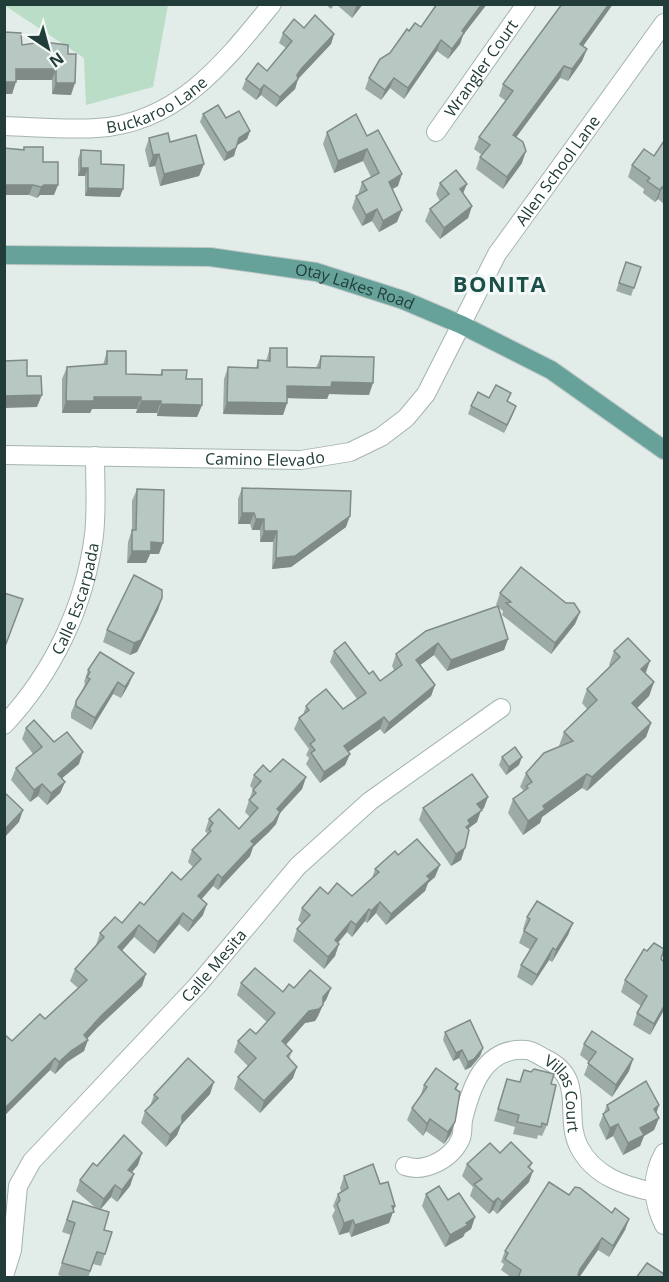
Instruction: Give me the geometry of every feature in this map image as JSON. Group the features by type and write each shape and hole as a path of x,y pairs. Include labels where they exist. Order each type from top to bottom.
{"main road":[{"name":"Otay Lakes Road","path":"4,255 210,257 316,272 403,300 462,325 551,370 664,450"}],"street":[{"name":"Buckaroo Lane","path":"4,126 97,128 153,115 190,94 207,80 272,4"},
{"name":"Wrangler Court","path":"436,132 526,4"},
{"name":"Allen School Lane","path":"462,325 480,284 497,254 664,23"},
{"name":"Camino Elevado","path":"4,455 301,460 350,452 387,433 416,407 426,394 462,325"},
{"name":"Calle Escarpada","path":"4,725 19,710 46,671 60,646 81,594 94,533 95,456"},
{"name":"Calle Mesita","path":"4,1276 12,1250 18,1186 32,1161 196,987 298,866 370,801 501,708"},
{"name":"Villas Court","path":"405,1166 416,1170 442,1161 461,1138 462,1122 475,1079 489,1061 502,1053 527,1050 560,1065 572,1088 574,1136 580,1149 604,1176 631,1187 654,1192"},
{"path":"664,1153 657,1170 654,1192 664,1225"}],"green space":[{"path":"4,5 168,5 153,87 86,105 84,58"}],"building":[{"path":"437,4 482,4 452,49 441,40 408,88 394,78 385,90 369,78 380,59 390,53 407,29 409,31 415,23 421,27"},
{"path":"562,4 609,4 580,44 587,49 572,69 564,66 513,135 523,142 526,151 507,177 480,157 490,145 479,137 513,91 503,84"},
{"path":"315,15 334,34 302,68 297,75 298,79 280,97 264,85 260,90 246,79 258,63 267,71 292,41 283,33 294,19 304,28"},
{"path":"4,32 21,33 22,45 43,42 68,45 68,54 76,54 75,83 56,83 56,69 16,69 16,82 4,82"},
{"path":"218,105 226,118 239,111 250,131 239,138 236,148 227,153 203,114"},
{"path":"356,114 367,136 378,130 402,174 389,182 402,210 383,221 377,209 366,215 356,196 367,190 362,182 379,173 367,149 338,161 327,132"},
{"path":"168,133 170,142 196,135 204,164 164,174 159,154 153,155 149,138"},
{"path":"664,141 664,189 662,187 660,190 647,181 650,178 632,165 644,149 654,156"},
{"path":"24,147 43,147 43,162 58,162 58,185 41,187 4,185 4,148 24,150"},
{"path":"81,150 101,151 101,164 124,165 123,189 88,188 88,168 81,168"},
{"path":"456,170 467,184 460,189 472,206 444,228 430,209 449,194 440,183"},
{"path":"626,262 641,267 634,288 619,283"},
{"path":"270,348 287,348 287,367 320,368 321,356 374,357 373,383 332,382 331,387 287,386 287,403 227,402 228,367 258,368 258,360 270,361"},
{"path":"107,351 126,351 126,374 162,375 162,370 187,370 186,379 202,379 202,405 161,404 161,401 141,401 141,397 94,397 94,401 66,401 67,367 107,364"},
{"path":"27,360 27,376 41,376 42,395 4,396 4,361"},
{"path":"496,385 511,393 507,401 516,406 507,425 471,406 478,392 489,398"},
{"path":"242,488 351,491 350,516 295,556 276,558 277,531 264,531 264,519 256,519 254,513 242,513"},
{"path":"137,489 164,490 163,543 151,542 151,551 132,551 132,530 136,530"},
{"path":"521,567 566,603 574,603 580,612 555,643 506,603 511,602 500,593"},
{"path":"134,575 162,590 162,598 141,640 134,643 107,630"},
{"path":"4,593 23,599 4,649"},
{"path":"498,606 508,639 451,660 438,643 416,660 435,685 389,723 384,717 344,746 350,754 324,772 311,753 315,750 310,744 315,740 299,718 309,710 306,706 326,689 343,709 366,693 334,651 345,642 369,674 373,671 380,681 402,665 396,654 426,631"},
{"path":"628,638 650,661 641,669 654,682 632,703 651,723 592,777 587,774 543,806 545,809 528,821 513,799 528,788 526,786 532,782 526,773 544,753 573,741 564,732 597,700 587,689 620,657 614,651"},
{"path":"100,652 134,673 125,687 118,682 95,718 76,706 76,701 90,679 87,677 90,672 88,670"},
{"path":"34,720 54,742 67,732 83,752 58,774 65,782 51,793 42,784 34,790 16,768 42,747 26,728"},
{"path":"515,747 522,757 509,767 502,757"},
{"path":"283,759 306,777 277,809 280,812 274,821 251,841 254,844 222,878 218,874 198,896 207,904 193,921 183,913 158,942 139,925 118,947 146,974 84,1035 88,1040 59,1062 55,1058 4,1109 4,1034 12,1041 40,1014 45,1019 87,980 75,969 104,937 100,933 115,917 122,923 140,902 144,905 172,872 181,880 201,859 192,850 211,831 209,829 213,823 209,819 219,809 239,829 258,808 249,800 256,793 253,790 261,781 254,775 263,765 270,772"},
{"path":"472,774 488,797 477,804 482,810 468,820 470,824 466,827 469,830 465,848 456,854 423,808"},
{"path":"4,792 23,810 4,830"},
{"path":"417,839 440,865 427,876 430,879 391,914 380,902 371,911 369,909 356,925 351,921 335,940 339,944 328,957 297,929 310,915 302,908 320,887 328,894 337,883 352,896 379,872 375,869 395,851 398,855"},
{"path":"537,901 573,923 556,950 553,948 537,975 521,965 537,939 524,931 530,919 527,917"},
{"path":"654,943 664,949 661,959 664,962 664,1006 654,1024 637,1013 647,996 625,980 644,949 647,951"},
{"path":"255,968 283,992 289,984 294,988 310,970 331,988 323,997 323,1005 319,1009 309,1011 282,1041 292,1051 287,1056 297,1067 264,1101 238,1077 256,1058 238,1041 250,1029 256,1034 275,1013 241,983"},
{"path":"470,1020 483,1048 474,1059 468,1062 462,1050 456,1053 445,1032"},
{"path":"592,1031 633,1059 616,1085 588,1063 596,1052 584,1044"},
{"path":"188,1058 214,1082 182,1116 182,1123 170,1135 145,1111 158,1098 154,1095"},
{"path":"436,1068 458,1084 455,1089 460,1092 455,1122 448,1132 430,1119 427,1124 412,1108 427,1087 424,1085"},
{"path":"534,1069 554,1074 551,1084 556,1085 547,1125 542,1123 541,1127 517,1122 519,1115 498,1109 507,1079 520,1082 524,1070 531,1072"},
{"path":"646,1081 659,1105 654,1109 659,1118 640,1128 644,1135 628,1143 618,1124 610,1128 603,1114 609,1110 607,1105"},
{"path":"124,1135 142,1153 128,1170 134,1174 122,1190 115,1185 104,1199 80,1180 93,1163 97,1166"},
{"path":"511,1142 532,1163 528,1167 533,1171 502,1202 498,1198 493,1202 474,1184 482,1179 467,1164 490,1143 500,1153"},
{"path":"373,1164 380,1184 388,1182 395,1206 392,1206 394,1212 355,1225 353,1220 344,1223 337,1204 340,1200 338,1194 348,1188 344,1176"},
{"path":"549,1182 569,1195 575,1187 580,1188 612,1213 615,1208 629,1219 613,1246 602,1238 580,1269 578,1275 581,1278 518,1278 521,1270 505,1259 508,1253 505,1251"},
{"path":"439,1186 448,1200 459,1193 475,1217 466,1223 468,1225 450,1235 426,1194"},
{"path":"73,1201 109,1212 104,1230 112,1232 105,1254 97,1252 90,1271 62,1263 75,1223 67,1220"},
{"path":"647,1263 664,1274 664,1278 636,1278"}],"district":[{"name":"BONITA","path":"500,283"}]}
